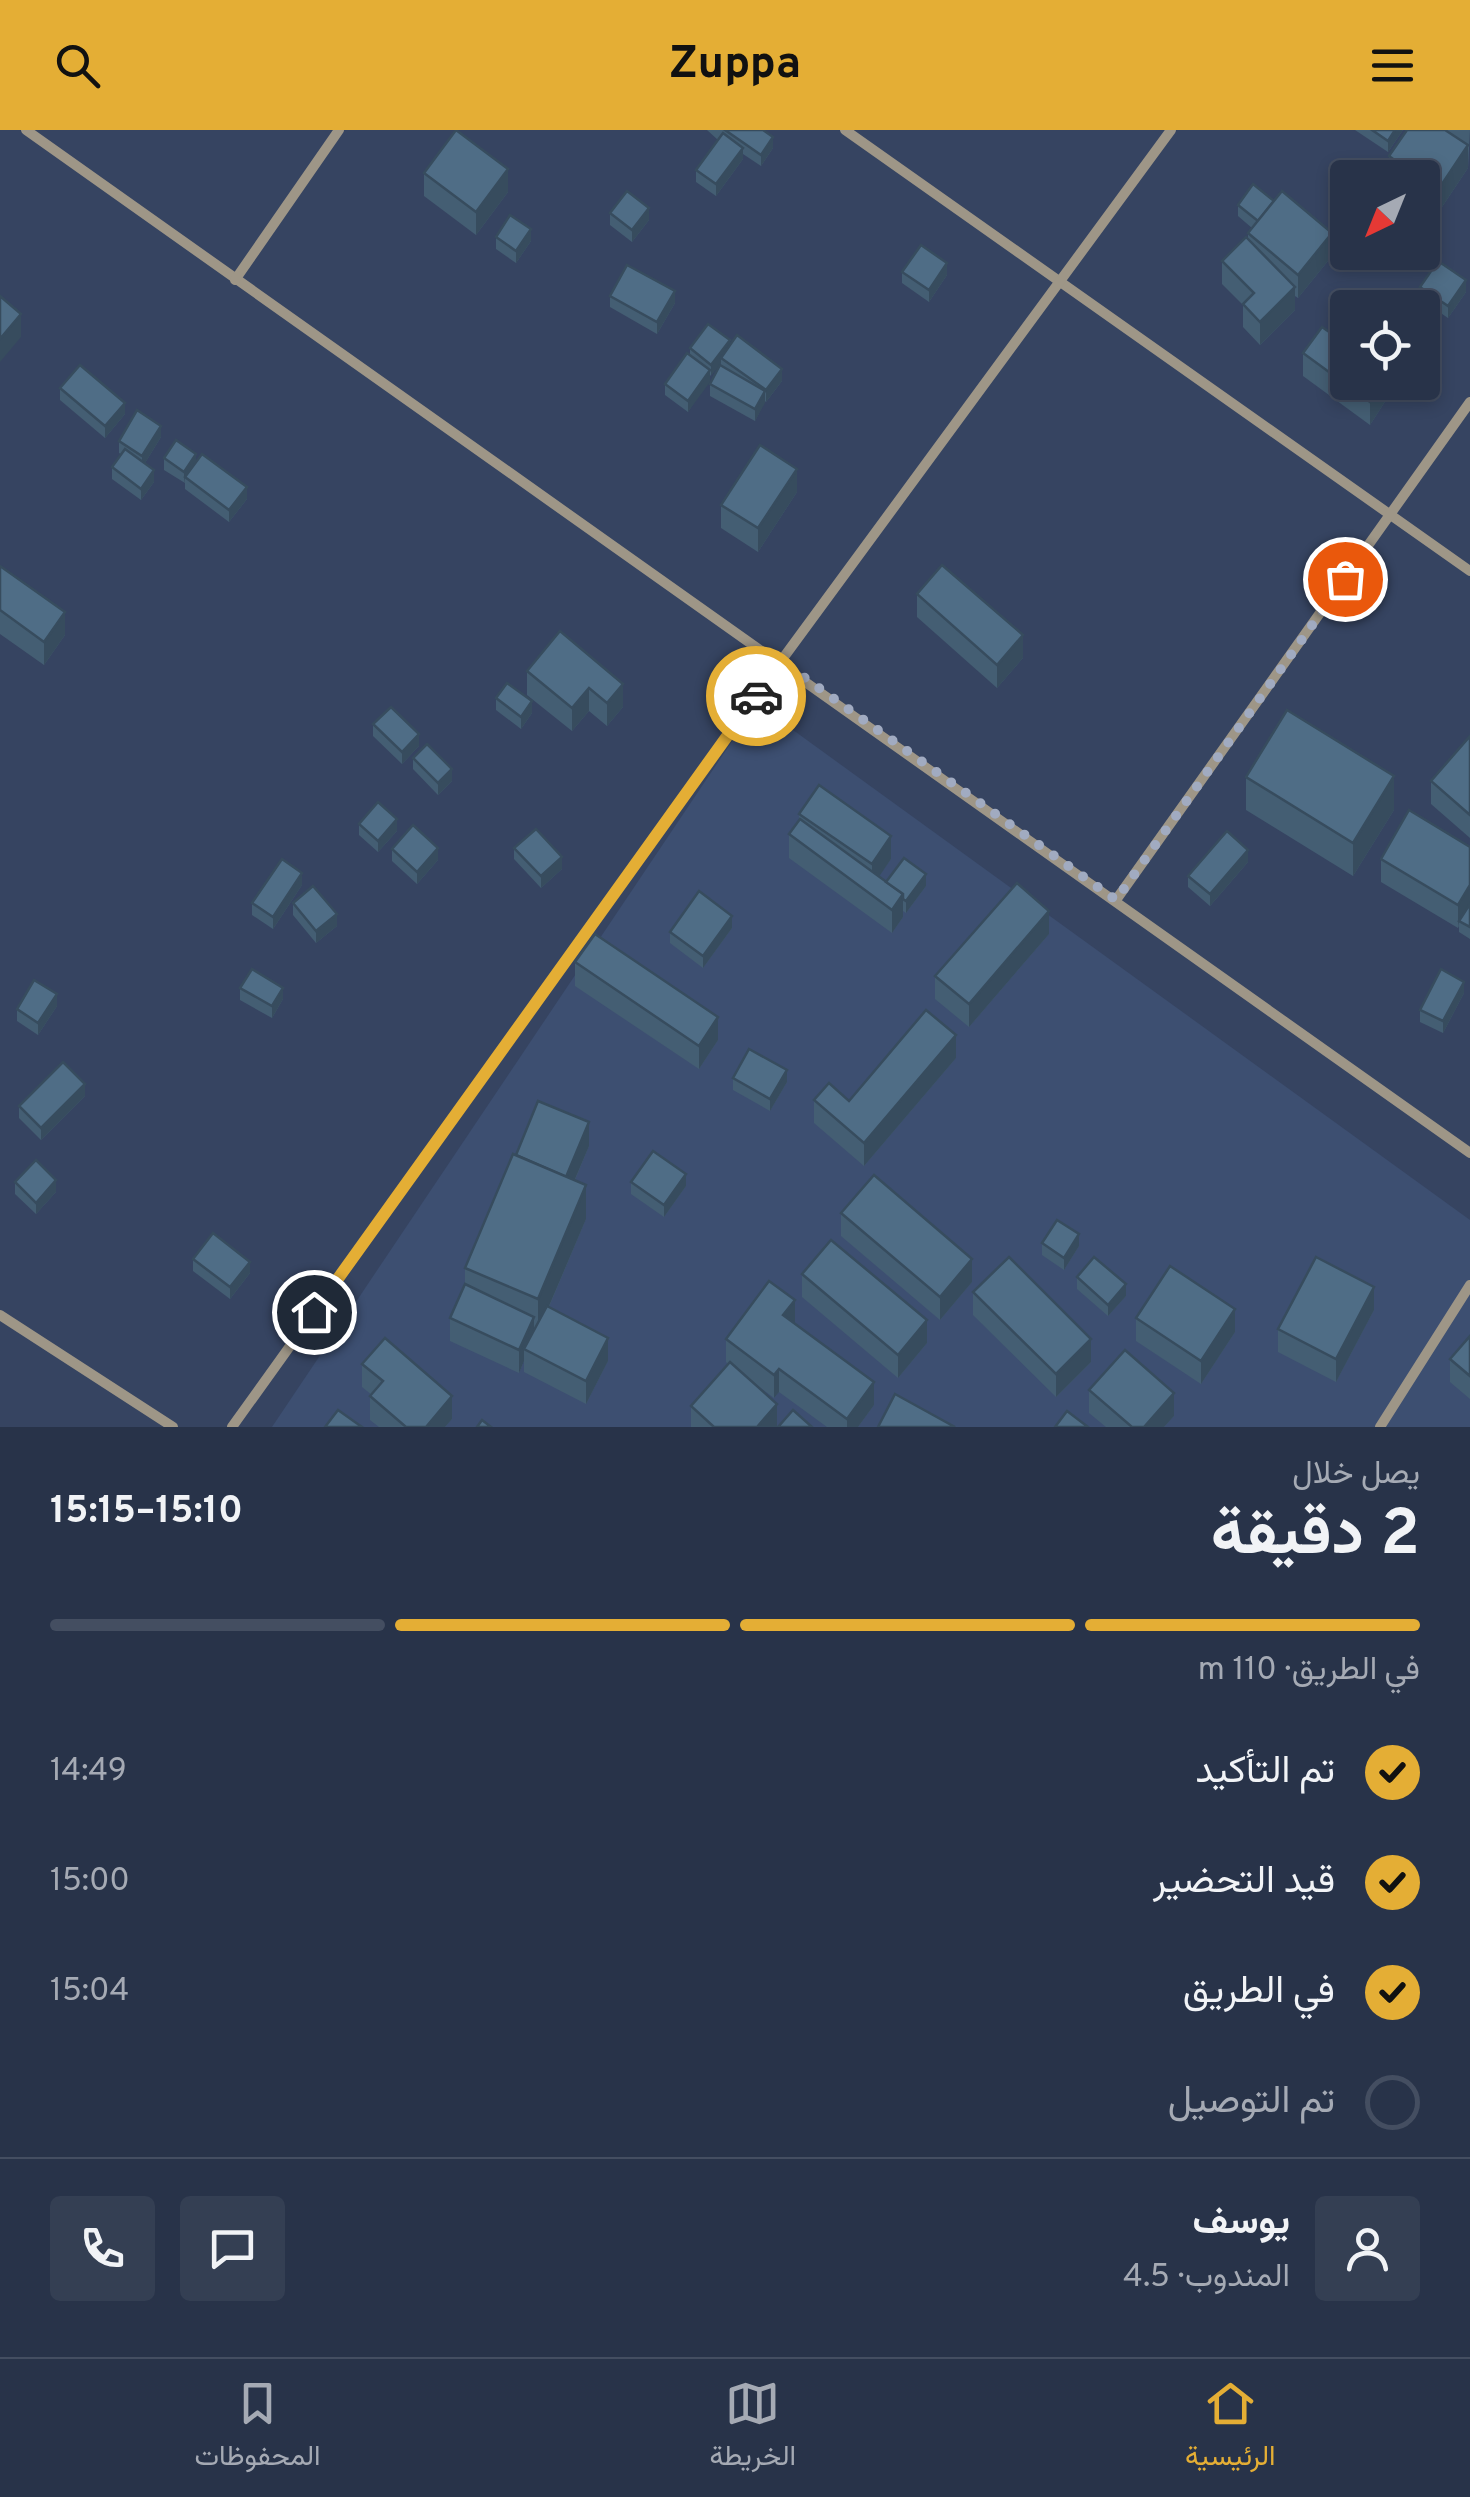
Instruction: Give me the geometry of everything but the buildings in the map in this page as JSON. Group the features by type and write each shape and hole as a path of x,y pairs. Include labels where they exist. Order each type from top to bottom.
{"street":[{"path":"26,130 781,661 1470,1153"},
{"path":"235,280 339,130"},
{"path":"845,130 1470,571"},
{"path":"232,1427 781,661 1171,130"},
{"path":"1116,900 1470,402"},
{"path":"1380,1427 1470,1285"},
{"path":"0,1315 173,1427"}],"shaded area":[{"path":"757,704 1470,1220 1470,1427 272,1427"}],"way so far":[{"path":"756,696 781,661 1116,900 1345,579"}],"route":[{"path":"314,1312 756,696"}]}
